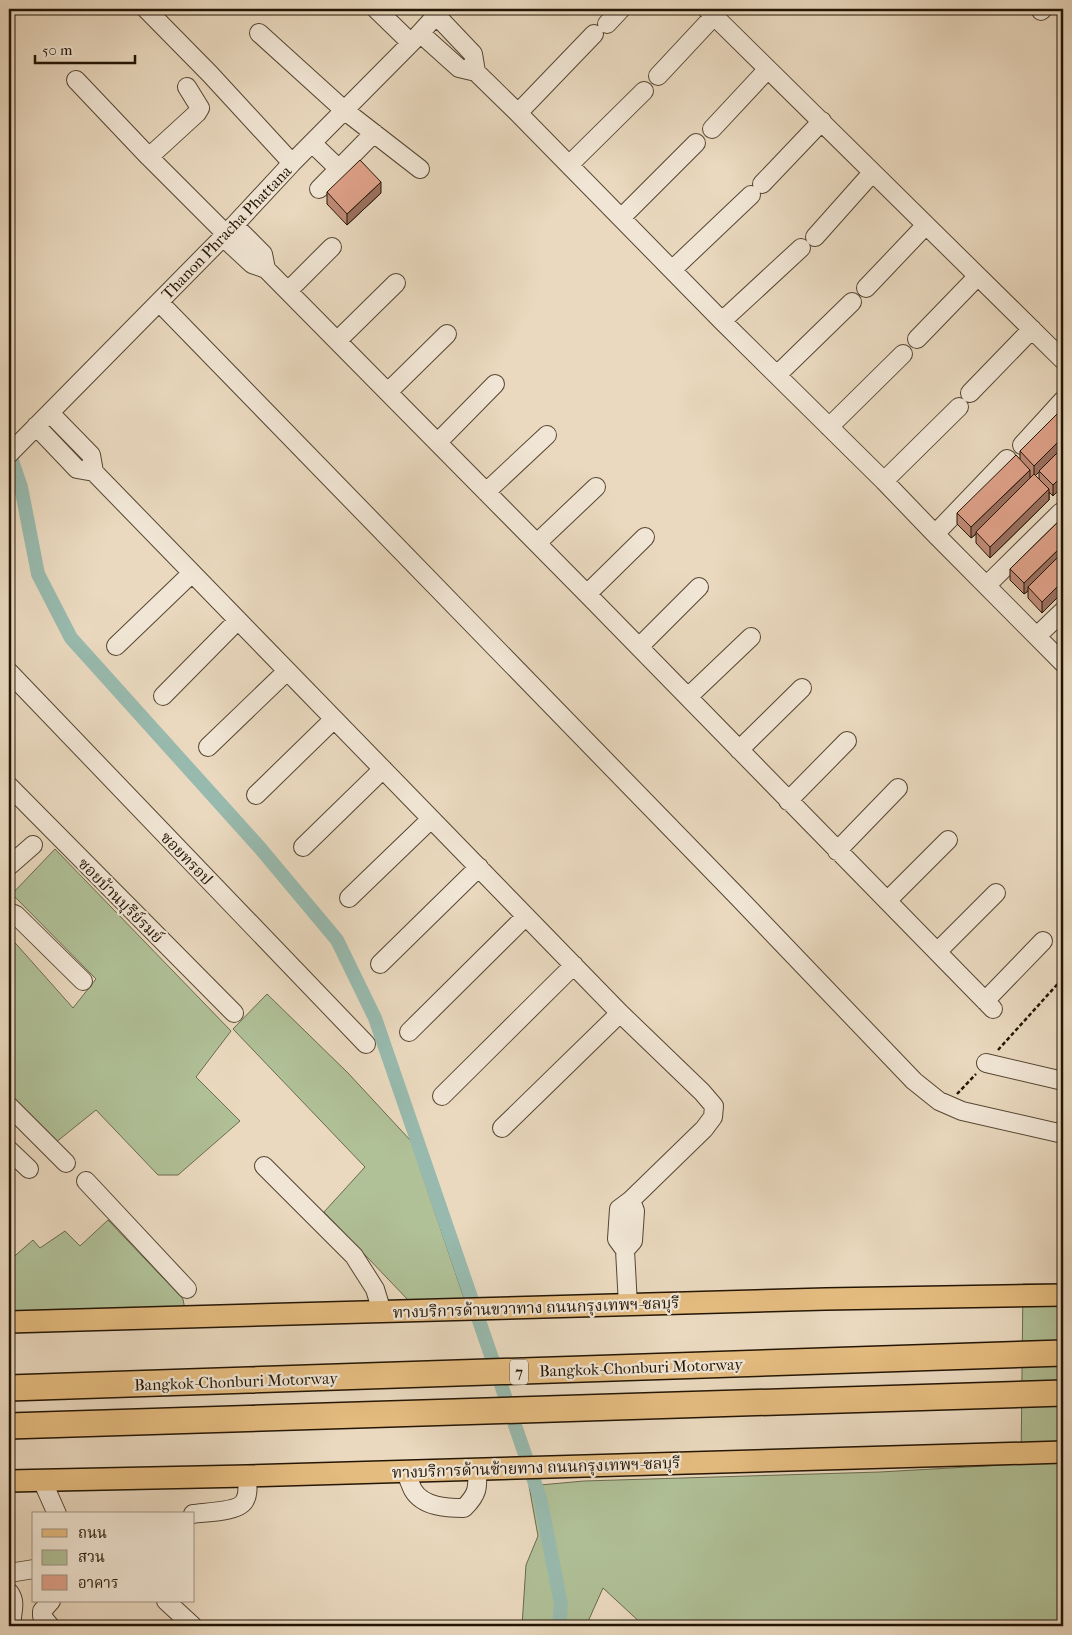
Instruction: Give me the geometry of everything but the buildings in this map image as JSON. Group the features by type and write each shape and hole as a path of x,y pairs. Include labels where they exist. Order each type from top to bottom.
{"highway":[{"name":"Bangkok-Chonburi Motorway","path":"9,1388 1063,1353"},
{"path":"9,1426 1063,1393"}],"main road":[{"name":"ทางบริการด้านขวาทาง ถนนกรุงเทพฯ-ชลบุรี","path":"9,1322 826,1299 1063,1295"},
{"name":"ทางบริการด้านซ้ายทาง ถนนกรุงเทพฯ-ชลบุรี","path":"9,1481 247,1476 1063,1452"}],"street":[{"path":"146,9 210,74 292,163"},
{"path":"376,9 458,68 476,72 722,321 884,481 934,534 988,585 1063,663"},
{"path":"518,113 621,9"},
{"path":"439,12 473,54 476,72"},
{"name":"Thanon Phracha Phattana","path":"13,449 228,232 292,163 416,38 439,12"},
{"path":"658,76 711,12 925,226 1063,360"},
{"path":"259,33 344,110 420,169"},
{"path":"712,129 768,70"},
{"path":"76,80 149,157 228,232 262,254 266,269 639,646 738,750 989,1005 1043,941"},
{"path":"149,157 197,113 200,108 187,87"},
{"path":"569,165 644,91"},
{"path":"672,270 822,122"},
{"path":"319,188 374,133"},
{"path":"621,218 696,142"},
{"path":"312,143 339,169"},
{"path":"815,236 872,173"},
{"path":"866,288 925,226"},
{"path":"288,291 332,247"},
{"path":"722,321 801,248"},
{"path":"917,339 977,276"},
{"path":"337,341 396,283"},
{"path":"159,302 914,1081 939,1101 962,1110 992,1119 1063,1134"},
{"path":"777,375 852,302"},
{"path":"970,393 1032,329"},
{"path":"388,392 447,334"},
{"path":"829,427 903,354"},
{"path":"438,442 495,384"},
{"path":"1022,445 1063,400"},
{"path":"884,481 959,407"},
{"path":"50,413 91,454 94,472 620,1013 702,1092 714,1106 713,1117 704,1129 631,1200 635,1211 633,1241 625,1250 628,1305"},
{"path":"36,426 78,469 94,472"},
{"path":"486,492 547,435"},
{"path":"934,534 1007,459"},
{"path":"537,543 596,487"},
{"path":"988,585 1061,512"},
{"path":"587,594 644,537"},
{"path":"116,646 192,573"},
{"path":"639,646 699,587"},
{"path":"1037,636 1063,611"},
{"path":"163,696 238,620"},
{"path":"688,697 751,638"},
{"path":"208,747 287,671"},
{"name":"ซอยทรอป","path":"9,672 366,1044"},
{"path":"738,750 802,688"},
{"path":"256,795 334,719"},
{"path":"788,801 847,741"},
{"path":"303,847 383,769"},
{"name":"ซอยบ้านบุรีย์รมย์","path":"9,786 234,1013"},
{"path":"837,851 898,788"},
{"path":"349,898 431,819"},
{"path":"887,902 948,840"},
{"path":"9,866 33,845"},
{"path":"380,964 479,867"},
{"path":"937,952 996,893"},
{"path":"9,912 16,915 83,981"},
{"path":"409,1032 526,916"},
{"path":"442,1096 574,965"},
{"path":"502,1128 620,1013"},
{"path":"986,1063 1063,1081"},
{"path":"9,1106 66,1163"},
{"path":"9,1150 29,1169"},
{"path":"264,1166 354,1256 374,1289 382,1312"},
{"path":"86,1181 187,1290"},
{"path":"405,1471 414,1491 423,1500 449,1508 464,1508 473,1499 478,1489 477,1469"},
{"path":"195,1514 239,1507 245,1502 247,1476"},
{"path":"42,1480 56,1512"},
{"path":"9,1573 32,1569"},
{"path":"9,1592 14,1604 12,1626"},
{"path":"50,1602 42,1611 42,1616 50,1626"},
{"path":"167,1602 193,1626"}],"path":[{"path":"948,1104 1063,978"}],"green space":[{"path":"55,849 231,1031 196,1077 240,1121 178,1175 158,1175 96,1110 55,1143 9,1098 9,936 73,1008 96,979 12,894"},
{"path":"267,994 348,1073 411,1141 465,1301 410,1302 324,1212 365,1167 233,1029"},
{"path":"108,1220 183,1299 185,1310 9,1312 9,1261 33,1240 40,1248 65,1231 80,1246"},
{"path":"1023,1284 1063,1284 1063,1626 644,1626 603,1588 586,1626 522,1626 526,1565 538,1536 529,1486 584,1481 880,1472 1021,1464"}],"waterway":[{"path":"9,452 21,487 38,574 71,638 260,848 337,940 375,1018 540,1498 561,1604 559,1626"}]}
